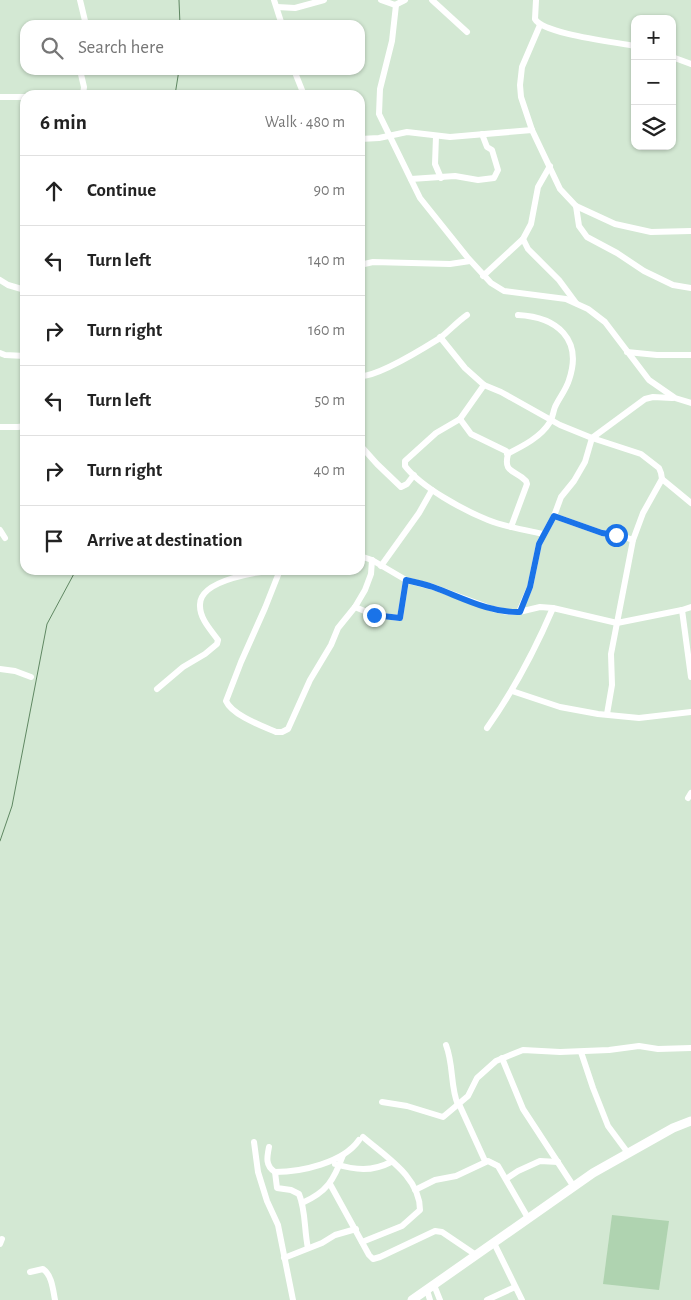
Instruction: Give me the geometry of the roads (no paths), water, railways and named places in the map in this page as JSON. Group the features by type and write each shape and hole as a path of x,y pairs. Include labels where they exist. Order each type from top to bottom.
{"main road":[{"path":"412,1300 593,1173 673,1128 691,1121"}],"street":[{"path":"80,0 85,20"},
{"path":"274,0 281,20"},
{"path":"277,7 296,8 324,0"},
{"path":"381,0 396,5 405,0"},
{"path":"432,0 467,32"},
{"path":"536,0 535,18 540,25 564,33 631,45"},
{"path":"396,5 392,41 380,89 378,106 381,121 420,198 470,261 491,283 504,291 576,302 588,309 605,322 649,380 675,398"},
{"path":"540,25 522,67 520,78 522,97 532,130 557,184 576,206 615,224 651,232 691,231"},
{"path":"676,58 691,64"},
{"path":"81,75 84,90"},
{"path":"296,75 302,90"},
{"path":"0,97 20,97"},
{"path":"365,138 407,132 450,137 532,130"},
{"path":"410,179 456,176 490,180 496,175 498,170 492,150 487,147 482,134"},
{"path":"436,136 435,164 441,178"},
{"path":"483,276 523,239 531,224 538,187 550,166"},
{"path":"576,206 579,226 587,237 617,253 644,271 673,284 691,288"},
{"path":"523,239 528,249 559,280 576,302"},
{"path":"365,264 372,262 450,264 470,261"},
{"path":"0,280 20,289"},
{"path":"365,376 386,368 440,338 467,315"},
{"path":"507,454 536,437 551,420 554,408 570,377 571,342 560,330 545,320 532,316 518,315"},
{"path":"440,338 465,368 484,385 501,392 551,420 592,438 641,454 660,470 662,479 691,503"},
{"path":"0,352 5,355 20,356"},
{"path":"627,352 691,355"},
{"path":"484,385 460,419 436,433 405,461 405,466 432,490 487,520 544,534"},
{"path":"520,612 530,587 537,550 561,497 571,485 584,462 592,438 645,398 675,398 691,403"},
{"path":"460,419 471,434 506,451 506,466 525,479 528,484 511,527"},
{"path":"0,427 20,427"},
{"path":"365,451 400,487 403,488 414,475"},
{"path":"607,714 612,685 611,654 633,540 643,513 662,479"},
{"path":"381,566 432,490"},
{"path":"554,516 602,533 633,540"},
{"path":"0,530 5,538"},
{"path":"365,558 406,580 433,587 493,609 508,612 520,612 533,608 553,608 617,623 691,607"},
{"path":"278,575 226,701 236,712 276,732 282,732 288,729 310,680 331,645 338,628 355,607 368,582 372,560"},
{"path":"157,688 183,667 205,654 217,644 218,640 205,622 200,608 201,599 221,583 243,575"},
{"path":"355,607 374,615 400,618 406,580"},
{"path":"487,728 512,691 539,642 553,608"},
{"path":"682,610 691,677"},
{"path":"0,669 15,671 31,677"},
{"path":"512,691 560,706 639,718 691,712"},
{"path":"446,1045 453,1074 453,1091 485,1161"},
{"path":"382,1102 407,1106 443,1118 472,1092 477,1078 496,1061 527,1049 581,1052 639,1046 658,1050 691,1048"},
{"path":"581,1052 608,1126 628,1153"},
{"path":"502,1058 523,1109 574,1187"},
{"path":"275,1172 292,1171 328,1163 355,1146 361,1139 392,1162 408,1178 415,1190 420,1210 418,1214 402,1226 362,1242"},
{"path":"254,1142 258,1172 278,1225 293,1300"},
{"path":"269,1148 267,1161 275,1172 277,1188 299,1194 308,1248"},
{"path":"302,1203 320,1193 330,1184 343,1154"},
{"path":"415,1190 435,1180 456,1176 485,1161 495,1164 506,1179 528,1218"},
{"path":"506,1179 540,1161 558,1162"},
{"path":"328,1163 364,1170 382,1167 392,1162"},
{"path":"330,1184 369,1256 373,1259 435,1230 442,1232 476,1256"},
{"path":"284,1258 322,1243 335,1235 356,1229"},
{"path":"494,1243 522,1300"},
{"path":"30,1272 43,1269 46,1271 50,1278 55,1300"},
{"path":"430,1300 431,1287"},
{"path":"431,1287 440,1300"},
{"path":"487,1300 515,1287"}],"waterway":[{"path":"179,0 180,20"},
{"path":"176,90 178,75"},
{"path":"0,841 12,806 47,624 73,575"}]}
